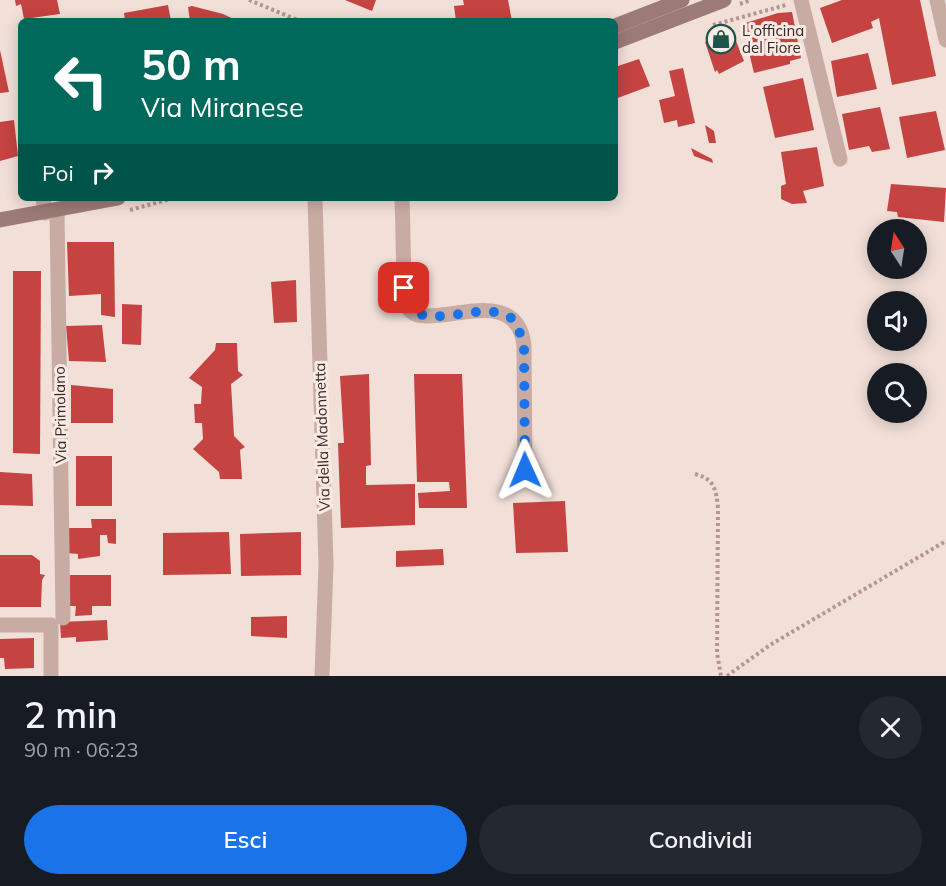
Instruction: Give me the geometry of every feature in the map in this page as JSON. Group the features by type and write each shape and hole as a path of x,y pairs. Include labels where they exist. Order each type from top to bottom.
{"street":[{"path":"618,24 651,5 681,0"},
{"path":"651,5 662,15 701,2 724,0"},
{"path":"618,41 724,0"},
{"path":"801,0 840,159"},
{"path":"937,0 946,40"},
{"path":"618,34 648,21 651,5"},
{"path":"0,220 48,208 97,201"},
{"name":"Via della Madonnetta","path":"315,201 326,566 322,676"},
{"path":"402,201 404,288 409,309 431,315 499,312 512,317 520,327 524,345 525,470"},
{"name":"Via Primolano","path":"48,208 63,618"},
{"path":"0,625 51,625 51,676"}],"path":[{"path":"249,0 293,18"},
{"path":"695,474 705,476 716,487 718,508 717,653 721,676"},
{"path":"727,676 770,645 946,541"}],"building":[{"path":"15,0 57,0 60,14 24,18 21,4 16,6"},
{"path":"345,0 376,0 372,11"},
{"path":"463,0 508,0 511,18 456,18 454,6 464,5"},
{"path":"842,0 920,0 936,76 892,85 879,18 871,22 873,28 832,43 820,8"},
{"path":"168,5 170,18 125,18 124,13"},
{"path":"192,6 232,18 190,18 188,7"},
{"path":"792,12 801,58 790,61 790,64 754,73 742,24 778,13"},
{"path":"732,31 744,61 719,74 717,70 715,72 705,42"},
{"path":"0,50 9,92 0,93"},
{"path":"868,53 877,89 837,97 831,61"},
{"path":"639,59 650,86 618,98 618,66"},
{"path":"683,68 695,123 678,127 677,120 664,123 659,100 675,96 669,71"},
{"path":"803,78 814,130 775,138 763,87"},
{"path":"880,107 890,149 872,152 869,146 849,150 842,114"},
{"path":"936,111 945,150 907,158 899,117"},
{"path":"14,120 18,156 0,161 0,122"},
{"path":"705,125 714,131 716,143 709,143"},
{"path":"817,147 824,186 803,191 807,203 792,204 781,199 781,186 786,184 781,152"},
{"path":"691,148 712,159 713,163 694,156"},
{"path":"891,184 946,188 944,222 898,217 897,212 887,211"},
{"path":"67,242 114,242 115,317 101,315 101,294 69,296"},
{"path":"13,271 41,271 40,454 13,453"},
{"path":"296,280 297,322 274,323 271,282"},
{"path":"122,304 142,305 141,345 122,344"},
{"path":"102,325 106,362 69,361 66,326"},
{"path":"216,343 237,343 238,371 243,375 231,384 234,436 245,447 240,450 242,479 220,479 219,472 193,449 203,439 202,423 195,423 194,404 201,404 202,387 189,378 215,350"},
{"path":"369,374 371,465 366,466 366,485 415,484 415,525 341,528 338,443 344,443 340,376"},
{"path":"414,374 462,374 467,508 419,508 418,493 450,491 449,482 417,482"},
{"path":"71,385 113,389 113,423 71,423"},
{"path":"76,456 112,456 112,506 76,506"},
{"path":"0,472 32,474 33,506 0,505"},
{"path":"565,501 568,552 516,553 513,503"},
{"path":"91,519 116,519 116,544 108,543 107,535 100,535 100,556 78,559 78,554 67,553 68,528 92,528"},
{"path":"229,532 231,574 163,575 163,533"},
{"path":"301,532 301,575 241,576 240,534"},
{"path":"443,549 444,565 396,567 396,551"},
{"path":"0,555 32,555 40,561 40,574 45,575 42,580 41,607 0,607"},
{"path":"70,575 111,575 111,606 92,606 92,615 75,616 76,606 69,606"},
{"path":"287,616 287,638 251,636 251,617"},
{"path":"107,620 108,640 76,642 76,637 61,638 60,622"},
{"path":"34,638 34,668 5,669 4,658 0,658 0,639"}],"place":[{"name":"L'officina del Fiore","path":"721,39"}],"route":[{"path":"404,288 406,304 414,312 431,315 499,312 512,317 520,327 524,345 525,470"}]}
